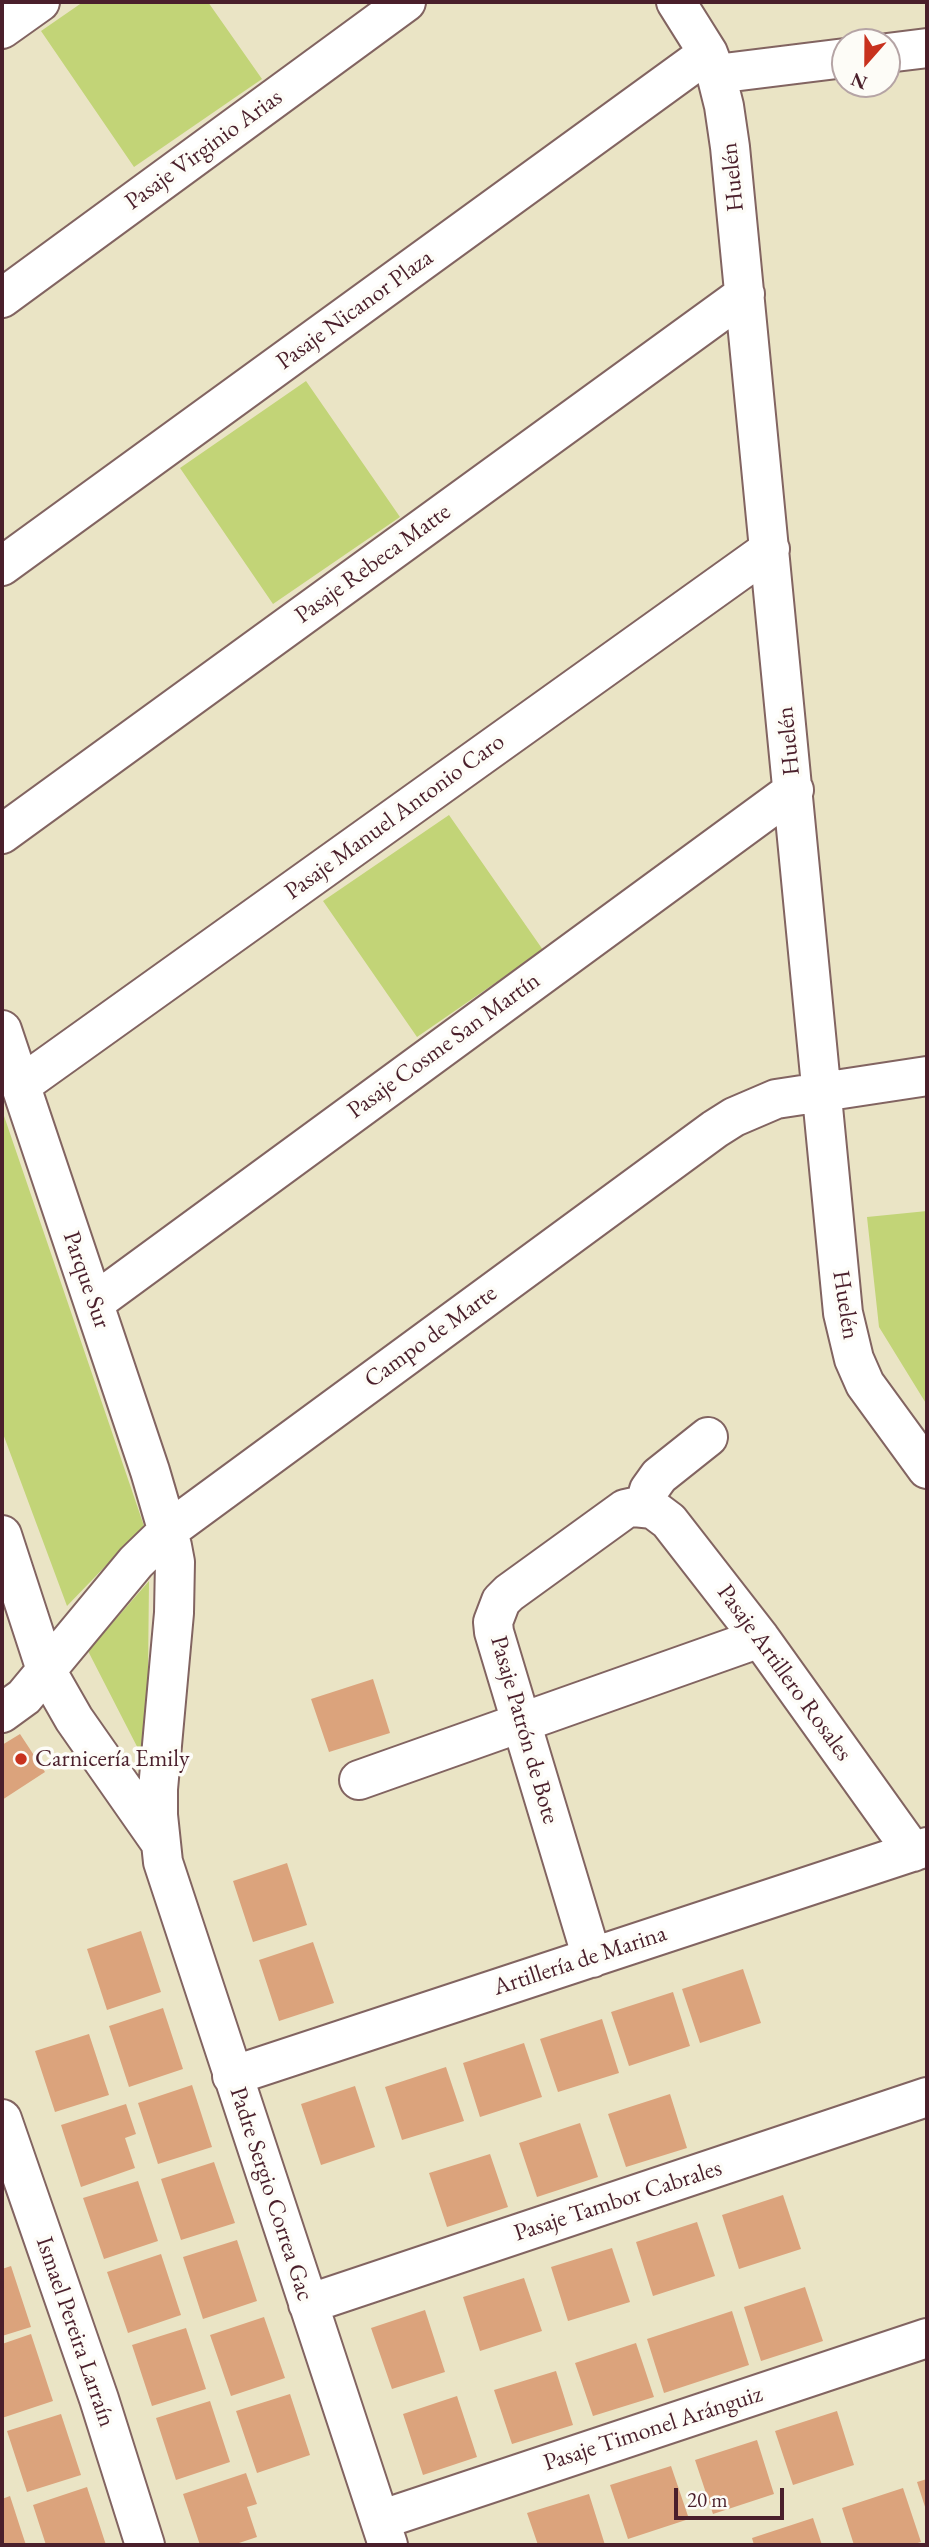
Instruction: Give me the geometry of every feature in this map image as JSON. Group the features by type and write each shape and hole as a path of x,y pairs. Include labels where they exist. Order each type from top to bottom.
{"street":[{"path":"2,29 40,2"},
{"name":"Pasaje Virginio Arias","path":"2,298 406,2"},
{"name":"Huelén","path":"676,2 712,64 724,106 730,147 847,1336 865,1384 927,1469"},
{"path":"901,51 927,48"},
{"name":"Pasaje Nicanor Plaza","path":"2,566 712,64 831,59"},
{"name":"Pasaje Rebeca Matte","path":"2,834 745,294"},
{"name":"Pasaje Manuel Antonio Caro","path":"21,1085 770,549"},
{"name":"Pasaje Cosme San Martín","path":"94,1303 794,790"},
{"name":"Parque Sur","path":"2,1030 169,1530"},
{"name":"Campo de Marte","path":"2,1713 24,1697 136,1562 169,1530 715,1129 734,1116 776,1099 927,1076"},
{"path":"644,1507 649,1490 659,1476 708,1437"},
{"name":"Pasaje Patrón de Bote","path":"592,1958 493,1622 501,1601 616,1514 634,1507 644,1507"},
{"name":"Pasaje Artillero Rosales","path":"644,1507 662,1514 669,1521 920,1849"},
{"name":"Padre Sergio Correa Gac","path":"169,1530 175,1562 175,1586 158,1789 160,1842 169,1883 384,2533"},
{"name":"Padre Sergio Correa Gac","path":"2,1535 46,1670 74,1719 160,1842"},
{"path":"359,1780 760,1638"},
{"name":"Artillería de Marina","path":"232,2076 920,1849"},
{"name":"Pasaje Tambor Cabrales","path":"308,2304 927,2097"},
{"name":"Ismael Pereira Larraín","path":"2,2119 99,2399 145,2545"},
{"name":"Pasaje Timonel Aránguiz","path":"384,2533 927,2338"}],"green space":[{"path":"83,2 208,2 262,79 134,167 41,31"},
{"path":"306,381 400,517 273,604 180,468"},
{"path":"449,815 543,950 417,1037 323,901"},
{"path":"2,1110 144,1526 67,1606 2,1431"},
{"path":"927,1211 927,1405 879,1327 867,1217"},
{"path":"149,1581 147,1766 88,1651"}],"building":[{"path":"373,1679 390,1733 329,1752 311,1699"},
{"path":"20,1734 45,1772 2,1800 2,1745"},
{"path":"287,1863 307,1925 253,1942 233,1881"},
{"path":"141,1931 161,1992 107,2010 87,1949"},
{"path":"313,1942 334,2003 279,2021 259,1960"},
{"path":"743,1969 761,2023 700,2043 682,1989"},
{"path":"673,1992 690,2046 629,2066 611,2012"},
{"path":"163,2008 183,2069 129,2087 109,2026"},
{"path":"602,2019 619,2073 558,2092 540,2039"},
{"path":"89,2034 109,2095 55,2112 35,2051"},
{"path":"524,2043 542,2097 480,2117 463,2063"},
{"path":"446,2067 464,2121 402,2140 385,2087"},
{"path":"192,2085 212,2147 158,2164 138,2103"},
{"path":"355,2086 375,2147 321,2165 301,2104"},
{"path":"670,2094 687,2148 626,2167 608,2114"},
{"path":"126,2104 136,2134 125,2138 135,2168 81,2187 61,2125"},
{"path":"580,2123 598,2177 537,2197 519,2143"},
{"path":"490,2154 508,2207 447,2227 429,2173"},
{"path":"214,2162 235,2223 181,2240 161,2179"},
{"path":"138,2181 158,2241 104,2259 83,2198"},
{"path":"783,2195 801,2249 739,2269 722,2215"},
{"path":"697,2222 715,2276 653,2296 636,2242"},
{"path":"237,2240 257,2301 203,2319 183,2257"},
{"path":"612,2248 630,2302 568,2321 551,2267"},
{"path":"161,2254 181,2315 128,2333 107,2272"},
{"path":"11,2266 31,2327 2,2336 2,2269"},
{"path":"524,2278 542,2331 480,2351 463,2297"},
{"path":"805,2287 823,2341 761,2361 744,2307"},
{"path":"425,2310 445,2372 392,2389 371,2328"},
{"path":"732,2311 749,2365 664,2393 647,2339"},
{"path":"264,2317 285,2378 231,2396 210,2335"},
{"path":"186,2328 206,2389 152,2406 132,2345"},
{"path":"31,2334 53,2401 2,2418 2,2344"},
{"path":"636,2343 654,2397 593,2416 575,2363"},
{"path":"556,2371 573,2425 512,2444 494,2390"},
{"path":"290,2394 310,2455 257,2473 236,2411"},
{"path":"457,2396 477,2457 423,2475 403,2414"},
{"path":"210,2401 230,2462 176,2480 156,2418"},
{"path":"837,2411 854,2465 793,2485 775,2431"},
{"path":"61,2414 81,2475 27,2492 7,2431"},
{"path":"757,2440 774,2494 713,2514 695,2460"},
{"path":"671,2466 689,2519 628,2539 610,2485"},
{"path":"246,2473 257,2504 247,2507 257,2537 233,2545 200,2545 183,2494"},
{"path":"927,2479 927,2513 917,2482"},
{"path":"87,2487 106,2545 46,2545 33,2505"},
{"path":"903,2488 921,2542 911,2545 854,2545 842,2508"},
{"path":"589,2494 605,2545 538,2545 527,2513"},
{"path":"10,2496 26,2545 2,2545 2,2499"},
{"path":"813,2518 822,2545 754,2545 752,2538"}],"place":[{"name":"Carnicería Emily","path":"21,1759"}]}
